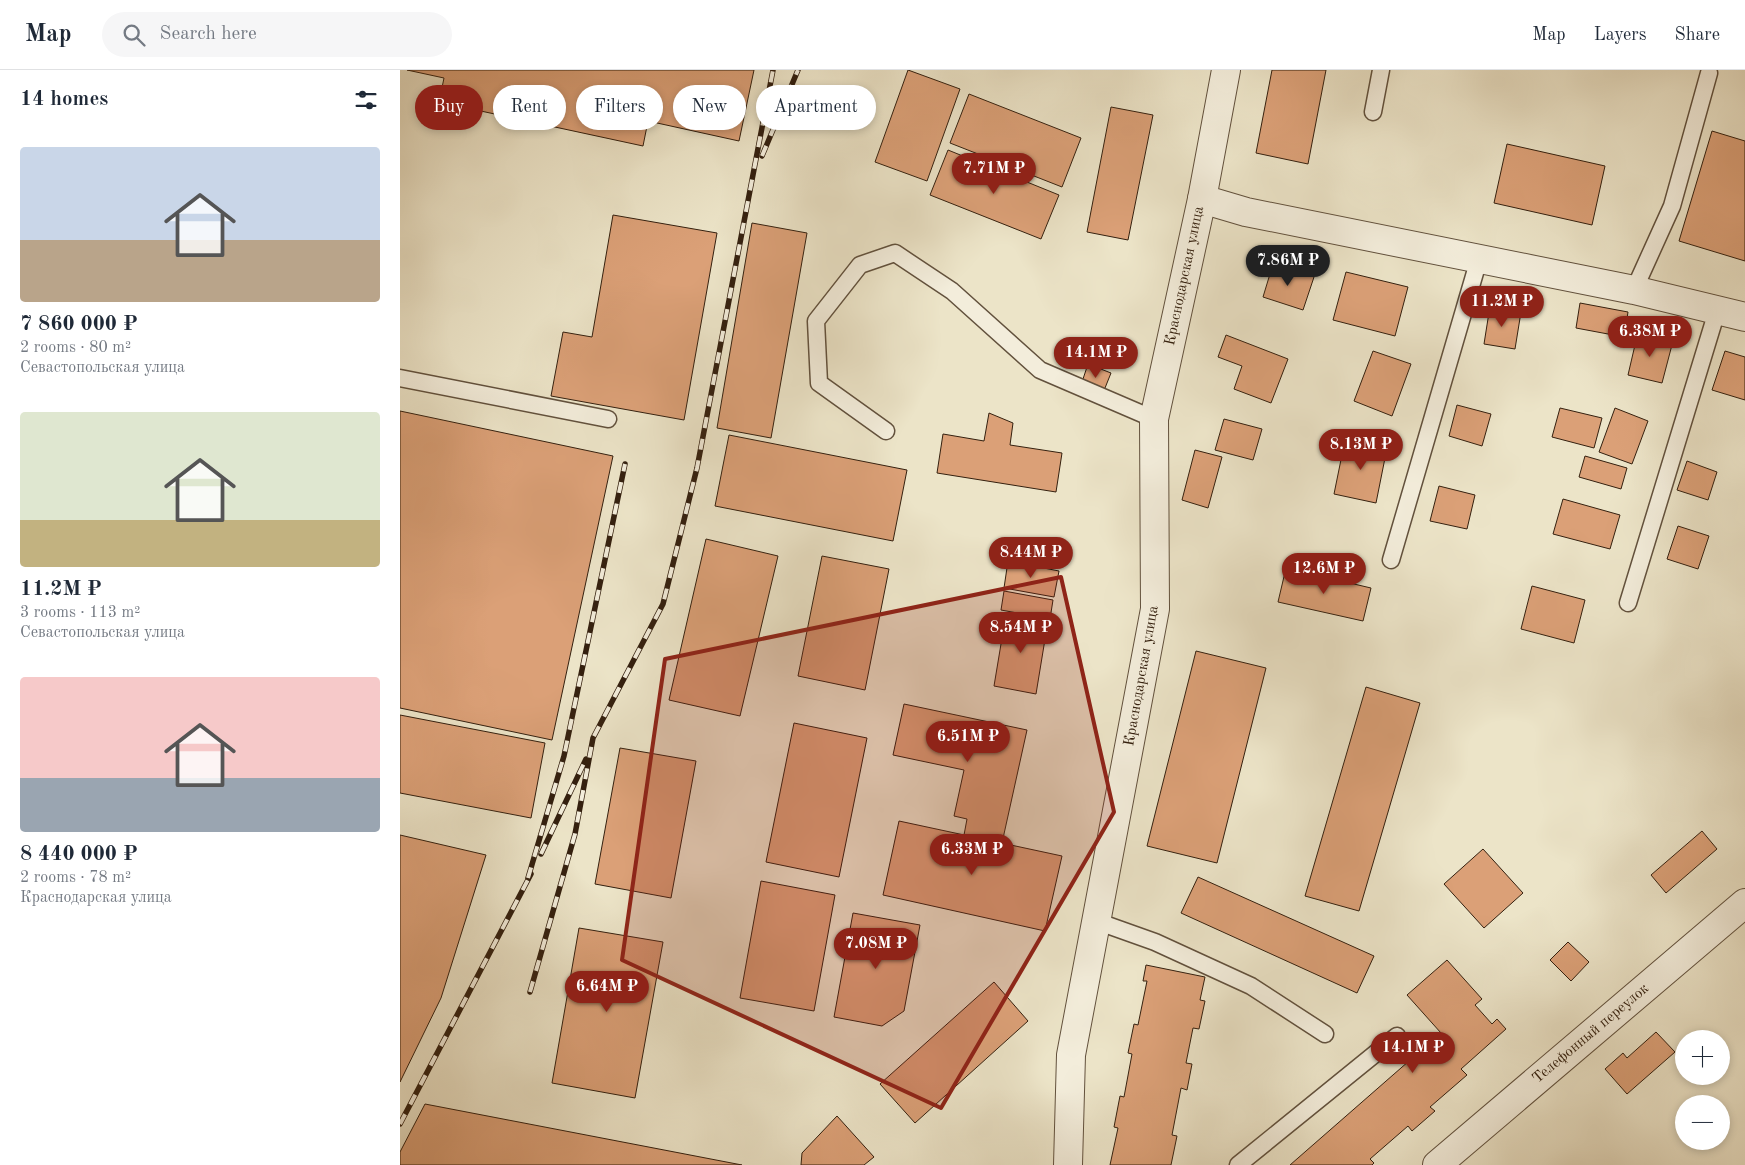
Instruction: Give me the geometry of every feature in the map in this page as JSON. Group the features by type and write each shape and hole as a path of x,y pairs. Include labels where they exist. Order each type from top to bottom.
{"street":[{"name":"Краснодарская улица","path":"1068,1165 1071,1055 1155,609 1154,419 1202,200 1226,70"},
{"path":"1202,200 1246,212 1634,290 1745,317"},
{"name":"Телефонный переулок","path":"1437,1165 1745,903"}],"lane":[{"path":"1372,112 1381,70"},
{"path":"1634,290 1672,206 1709,73"},
{"path":"886,431 819,383 816,321 860,265 895,253 952,291 1040,370 1154,419"},
{"path":"1391,560 1479,259"},
{"path":"1628,603 1717,311"},
{"path":"400,378 608,419"},
{"path":"1096,921 1156,942 1251,986 1325,1034"},
{"path":"1238,1165 1397,1036"}],"highlighted area":[{"path":"1061,577 1114,812 941,1108 622,960 665,659"}],"building":[{"path":"407,70 754,70 746,108 746,85 673,85 673,126 663,124 663,85 576,85 576,130 646,130 643,146 566,129 566,85 493,85 493,114 483,111 483,85 443,85 444,78"},
{"path":"908,70 960,89 927,181 875,162"},
{"path":"1272,70 1326,70 1308,164 1256,153"},
{"path":"969,94 1081,138 1062,187 950,143"},
{"path":"1111,107 1153,115 1128,240 1087,232"},
{"path":"689,130 741,130 739,141"},
{"path":"1712,131 1745,141 1745,261 1679,241"},
{"path":"1507,144 1605,166 1592,225 1494,203"},
{"path":"948,150 1059,195 1041,239 930,195"},
{"path":"613,215 717,233 684,420 551,396 563,332 592,337"},
{"path":"752,223 807,233 771,438 717,428"},
{"path":"1273,264 1314,277 1303,310 1263,297"},
{"path":"1346,272 1408,287 1395,336 1333,320"},
{"path":"1580,303 1628,312 1624,337 1576,328"},
{"path":"1490,306 1521,312 1515,349 1484,344"},
{"path":"1638,332 1673,341 1662,383 1628,375"},
{"path":"1226,335 1288,359 1271,403 1234,389 1242,366 1218,357"},
{"path":"1373,351 1411,364 1392,416 1354,401"},
{"path":"1725,351 1745,357 1745,400 1712,390"},
{"path":"1088,364 1111,373 1103,393 1081,385"},
{"path":"1457,405 1491,414 1482,446 1449,436"},
{"path":"1560,408 1602,418 1594,448 1552,437"},
{"path":"1615,408 1648,421 1632,464 1599,452"},
{"path":"400,411 613,456 552,740 400,708"},
{"path":"989,413 1013,423 1010,445 1062,453 1056,492 937,473 943,434 984,441"},
{"path":"1224,419 1262,429 1253,460 1215,450"},
{"path":"729,435 907,470 893,541 715,506"},
{"path":"1345,440 1387,448 1376,503 1334,494"},
{"path":"1195,450 1222,457 1208,508 1182,500"},
{"path":"1585,456 1627,468 1621,489 1579,477"},
{"path":"1687,461 1717,472 1708,500 1677,490"},
{"path":"1439,486 1475,495 1467,529 1430,521"},
{"path":"1563,499 1620,515 1610,549 1553,534"},
{"path":"1678,526 1709,536 1698,569 1667,559"},
{"path":"706,539 778,556 740,716 669,700"},
{"path":"1027,541 1062,547 1058,567 1024,561"},
{"path":"822,556 889,569 865,690 798,676"},
{"path":"1008,561 1059,571 1054,597 1004,588"},
{"path":"1286,568 1371,588 1363,621 1278,602"},
{"path":"1532,586 1585,600 1574,643 1521,629"},
{"path":"1004,591 1053,600 1050,619 1001,610"},
{"path":"1006,614 1048,621 1036,694 994,686"},
{"path":"1196,651 1266,668 1217,863 1147,846"},
{"path":"1366,687 1420,703 1359,911 1305,896"},
{"path":"904,704 1027,730 1002,843 964,835 967,819 954,816 964,770 893,755"},
{"path":"400,715 545,743 531,818 400,793"},
{"path":"794,723 867,738 839,877 766,862"},
{"path":"620,748 696,761 671,898 595,884"},
{"path":"899,821 1062,856 1045,931 883,895"},
{"path":"1702,831 1717,849 1666,893 1651,875"},
{"path":"400,835 486,855 441,998 400,1082"},
{"path":"1483,849 1523,893 1484,928 1444,884"},
{"path":"1198,877 1374,956 1357,993 1181,913"},
{"path":"761,881 835,895 814,1011 740,998"},
{"path":"853,913 920,925 904,1011 882,1026 834,1017"},
{"path":"579,928 663,942 635,1098 552,1083"},
{"path":"1568,942 1589,962 1571,981 1550,960"},
{"path":"1447,960 1482,999 1475,1005 1492,1024 1497,1019 1506,1029 1461,1069 1467,1075 1430,1107 1435,1111 1412,1131 1408,1126 1370,1159 1374,1163 1372,1165 1290,1165 1441,1033 1407,995"},
{"path":"1146,965 1205,977 1200,1000 1205,1001 1199,1029 1193,1028 1186,1063 1192,1064 1187,1090 1181,1088 1172,1135 1177,1136 1171,1165 1110,1165 1118,1128 1114,1127 1120,1096 1124,1097 1132,1054 1128,1053 1134,1024 1138,1025 1147,981 1143,981"},
{"path":"994,982 1028,1021 915,1123 880,1084"},
{"path":"1656,1032 1675,1052 1627,1094 1605,1069 1623,1053 1627,1058"},
{"path":"425,1104 742,1165 400,1165 400,1152"},
{"path":"837,1116 874,1157 864,1165 801,1165 802,1153"}],"railway":[{"path":"530,992 575,834 593,738 663,604 697,468 773,70"},
{"path":"762,156 798,70"},
{"path":"528,878 564,756 625,464"},
{"path":"541,854 586,759"},
{"path":"400,1124 531,874"}]}
